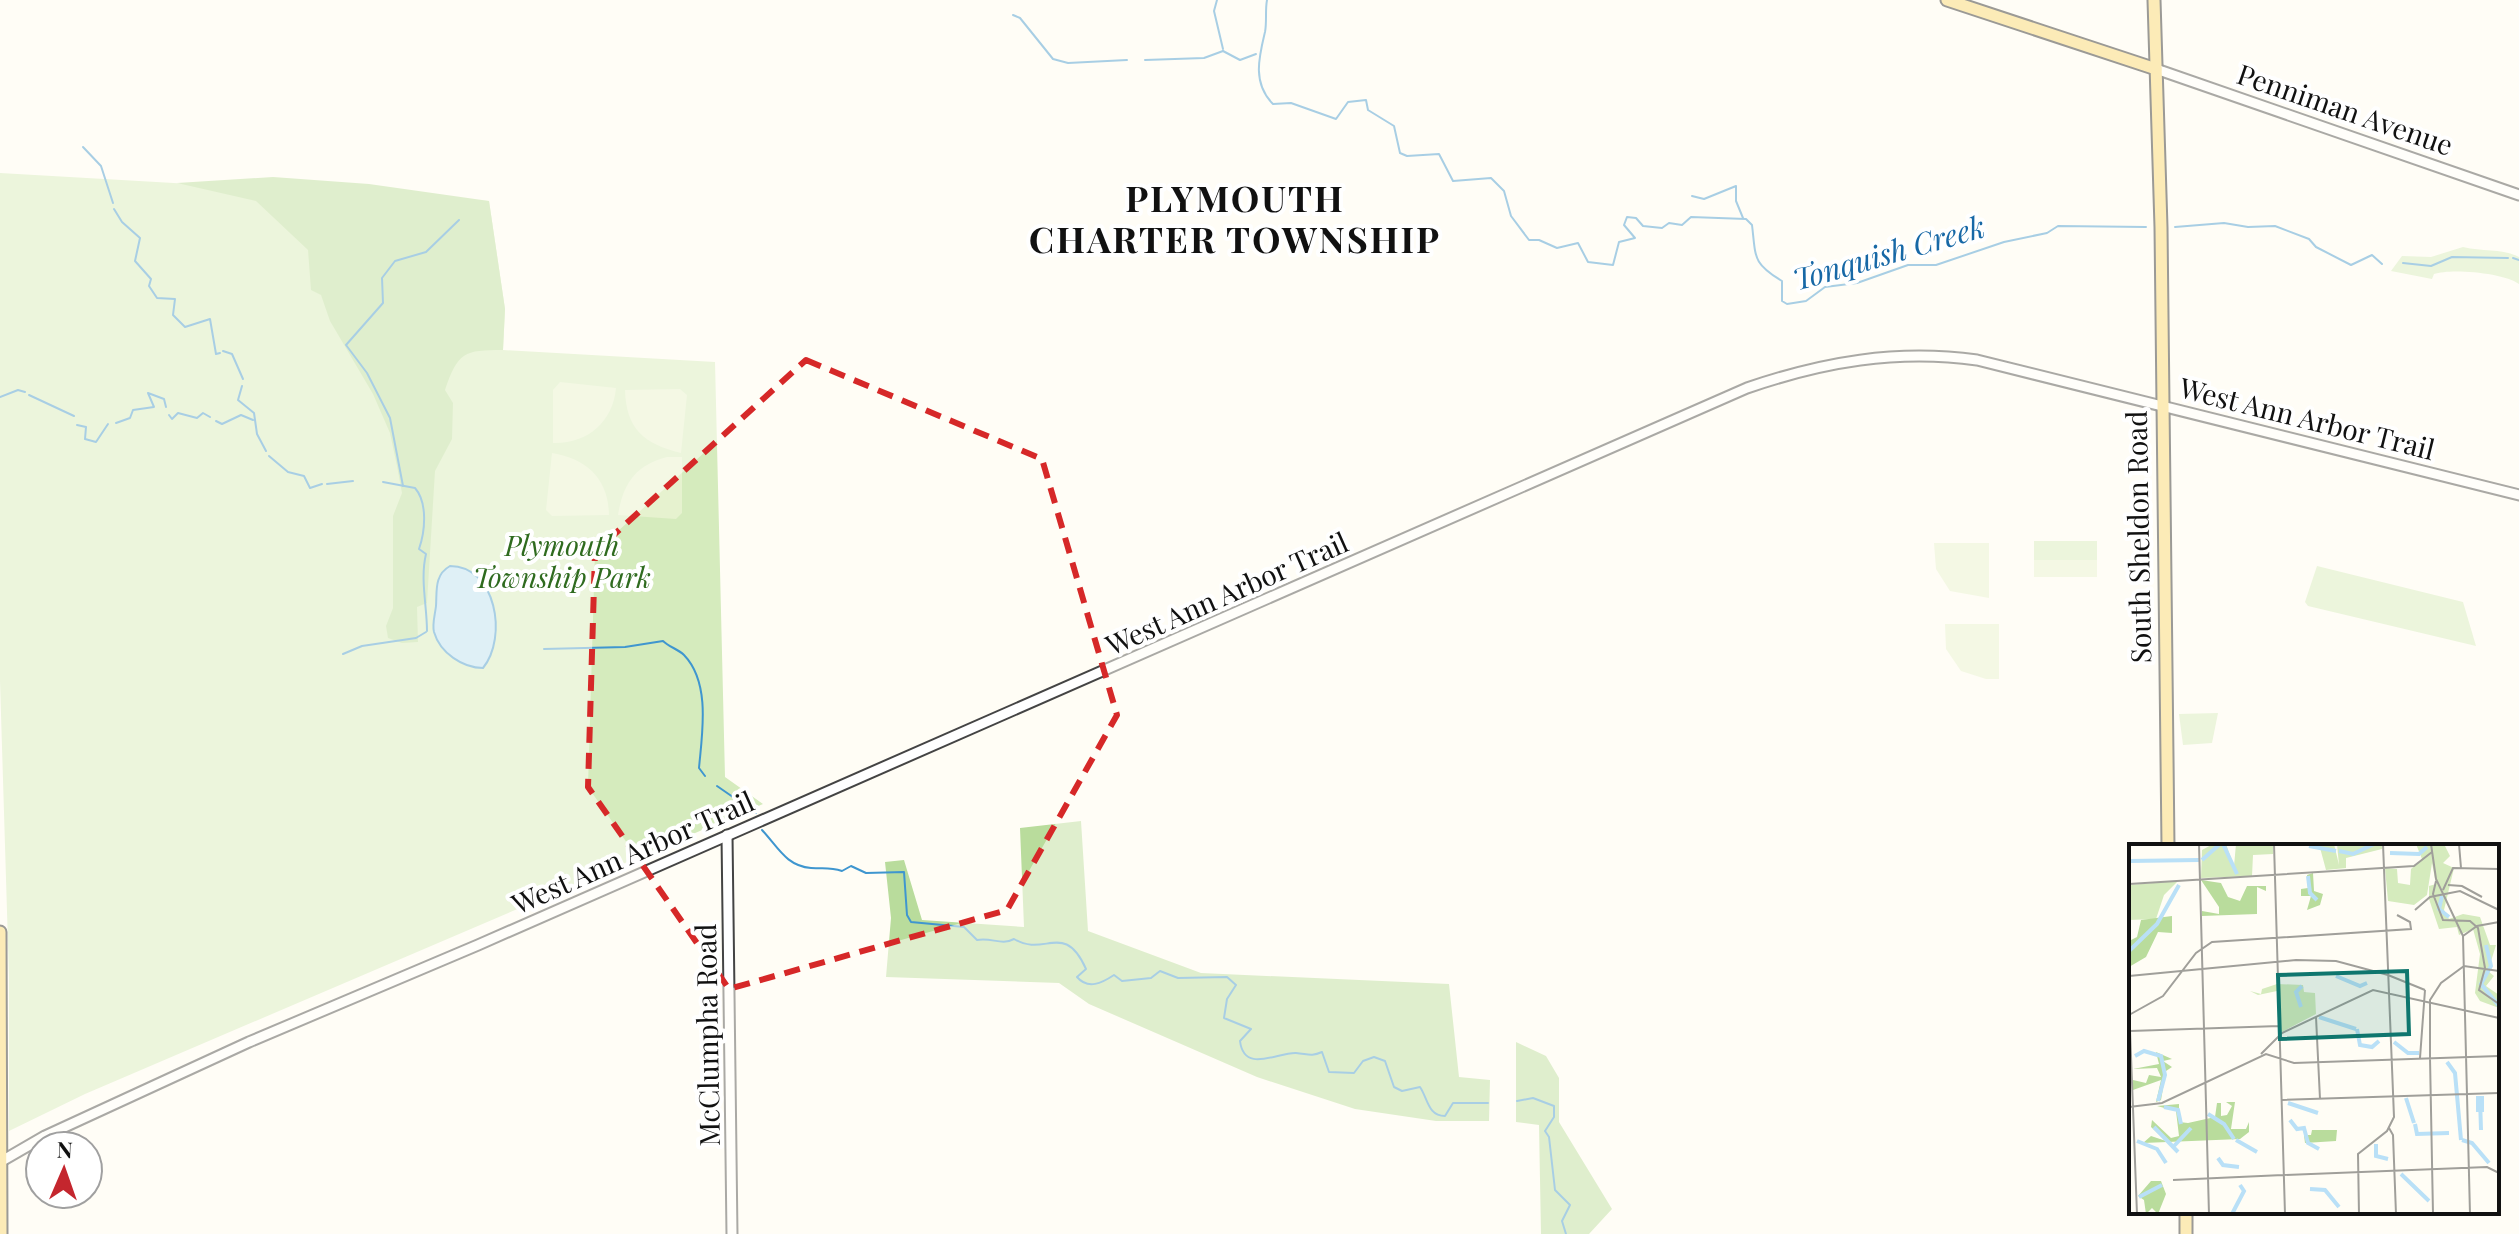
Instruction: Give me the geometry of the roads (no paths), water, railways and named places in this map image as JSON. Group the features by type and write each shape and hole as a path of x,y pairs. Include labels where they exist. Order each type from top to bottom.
{"main road":[{"path":"1947,0 2156,69"},
{"name":"South Sheldon Road","path":"2154,0 2161,227 2168,844"},
{"path":"0,932 1,1234"}],"street":[{"name":"Penniman Avenue","path":"2156,69 2519,195"},
{"name":"West Ann Arbor Trail","path":"1,1162 45,1136 249,1042 1747,388 1796,371 1874,357 1950,356 2006,366 2519,495"},
{"name":"McClumpha Road","path":"727,835 732,1234"}],"water":[{"path":"450,566 466,569 478,578 493,605 495,639 491,655 483,668 453,658 441,646 434,632 437,584 441,574"}],"waterway":[{"path":"1217,0 1214,11 1223,49"},
{"name":"Tonquish Creek","path":"1267,0 1259,70 1262,87 1273,104 1291,103 1336,119 1348,102 1366,100 1368,110 1394,126 1400,153 1407,156 1439,154 1453,181 1491,178 1504,191 1511,216 1529,240 1539,240 1557,248 1578,243 1588,262 1613,265 1619,242 1635,238 1624,225 1627,217 1636,218 1643,226 1662,228 1669,223 1682,225 1691,217 1746,219 1752,225 1757,258 1765,269 1782,281 1782,301 1787,304 1806,301 1825,287 1857,283 1908,265 1936,265 2004,242 2047,233 2058,226 2146,227"},
{"name":"Tonquish Creek","path":"1013,15 1020,18 1053,59 1068,63 1127,60"},
{"name":"Tonquish Creek","path":"1223,51 1240,60 1256,54"},
{"name":"Tonquish Creek","path":"1145,60 1204,58 1223,51"},
{"path":"83,147 101,166 113,203"},
{"path":"1692,196 1704,199 1736,186 1736,201 1743,218"},
{"path":"114,209 122,222 140,238 135,261 151,279 149,286 157,298 175,299 173,315 185,327 210,319 216,354 220,353"},
{"path":"403,486 390,418 367,373 346,345 383,303 382,278 395,261 426,252 459,220"},
{"name":"Tonquish Creek","path":"2175,227 2224,223 2248,227 2275,226 2309,239 2316,247 2351,265 2372,255 2382,264"},
{"name":"Tonquish Creek","path":"2403,263 2431,266 2452,257 2508,258"},
{"name":"Tonquish Creek","path":"2513,258 2519,260"},
{"path":"223,351 232,354 243,379"},
{"path":"242,386 238,400 254,413 257,434 266,451"},
{"path":"0,397 18,390 25,392"},
{"path":"116,423 130,418 133,410 154,407 148,393 164,399 166,407"},
{"path":"29,395 74,416"},
{"path":"169,415 172,419 178,413 197,418 203,413 210,417"},
{"path":"216,421 222,424 241,415 253,420"},
{"path":"77,425 86,427 85,439 96,442 108,424"},
{"path":"269,456 288,472 304,476 310,488 322,484"},
{"path":"327,484 353,481"},
{"path":"383,482 415,488 422,501 424,526 419,549 426,554 427,631"},
{"path":"343,654 362,646 416,638 426,632"},
{"path":"544,649 625,647 663,641 682,653 693,666 701,694 703,725 699,768 705,776"},
{"path":"717,786 756,813"},
{"path":"762,830 795,864 842,871 851,866 866,873 904,872 907,915 911,922 964,927 977,940 1005,942 1014,939 1025,944 1062,943 1070,946 1086,969 1077,977 1086,983 1100,983 1114,975 1122,981 1151,978 1160,971 1178,978 1227,977 1236,985 1227,999 1224,1018 1251,1029 1240,1041 1248,1057 1263,1059 1322,1052 1329,1072 1354,1073 1363,1061 1374,1057 1385,1061 1394,1087 1402,1091 1420,1087 1432,1110 1439,1115 1445,1116 1453,1103 1488,1103"},
{"path":"1517,1101 1533,1098 1554,1106 1554,1117 1545,1131 1549,1137 1555,1190 1570,1205 1562,1221 1566,1234"}],"district":[{"name":"PLYMOUTH CHARTER TOWNSHIP","path":"1235,220"}],"park label":[{"name":"Plymouth Township Park","path":"562,562"}]}
